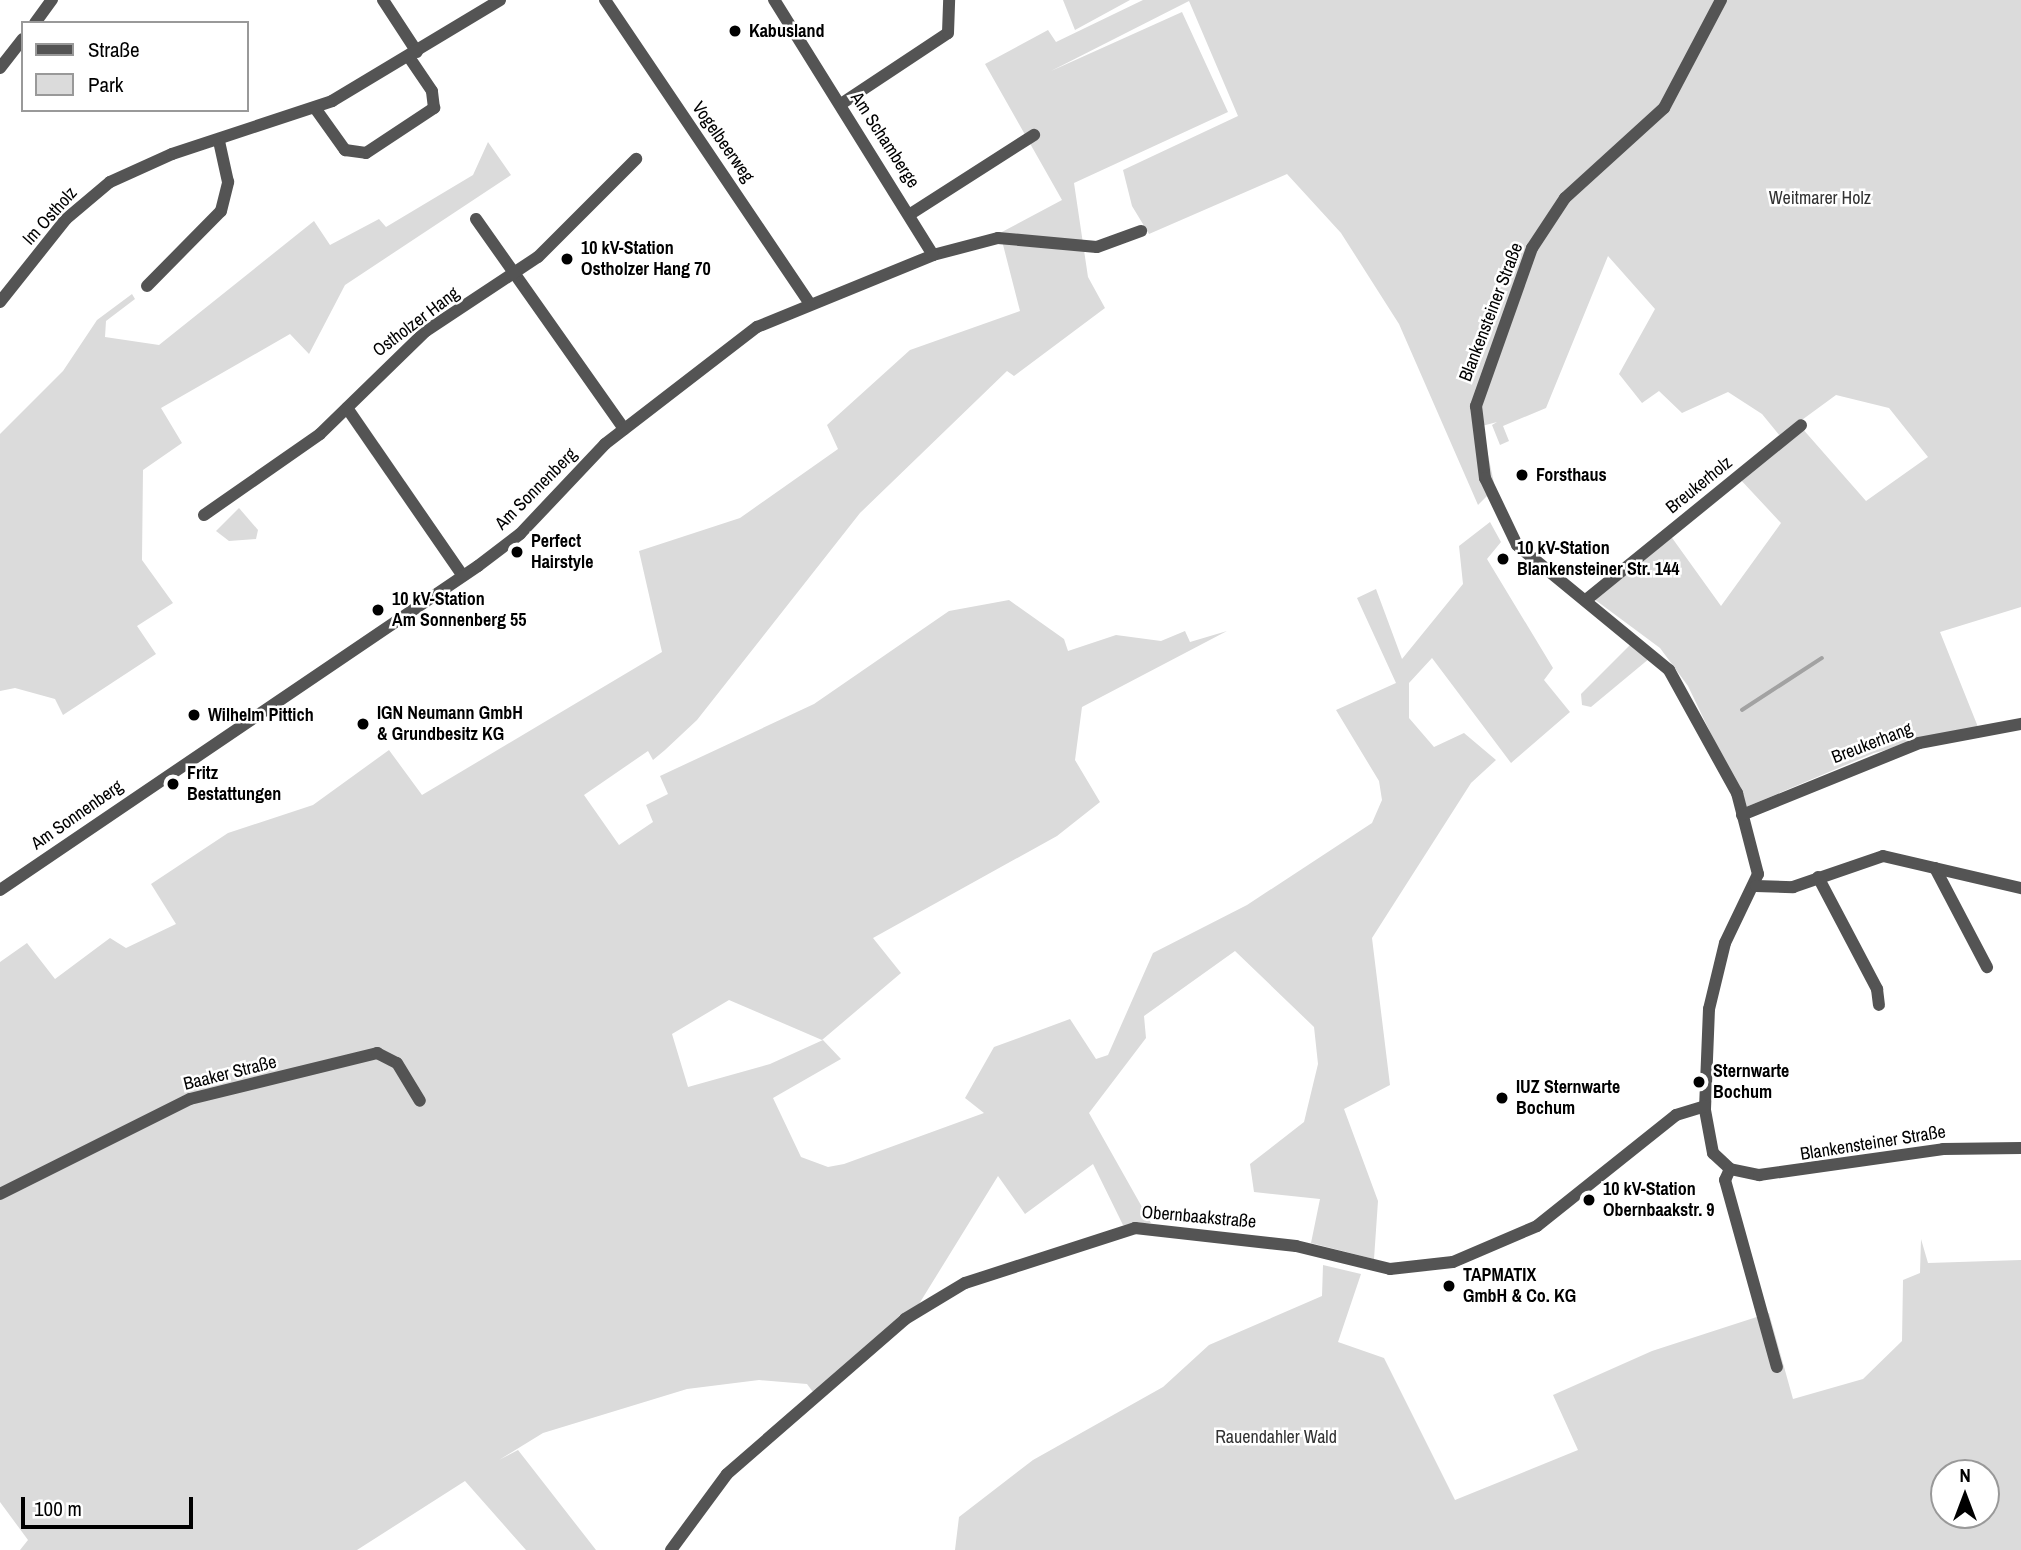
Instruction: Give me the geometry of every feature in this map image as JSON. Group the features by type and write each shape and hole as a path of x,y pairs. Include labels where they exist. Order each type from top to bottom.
{"street":[{"path":"36,21 52,0"},
{"path":"315,108 345,150 366,153 434,108 432,91 383,0"},
{"name":"Im Ostholz","path":"0,302 95,193 150,163 315,108 413,54 500,0"},
{"name":"Vogelbeerweg","path":"605,0 810,304"},
{"name":"Am Schamberge","path":"774,0 912,213 1034,135"},
{"path":"841,104 948,33 949,0"},
{"name":"Blankensteiner Straße","path":"1721,0 1664,108 1565,198 1544,227 1479,392 1481,460 1500,519 1517,545 1669,670 1728,771 1742,815 1755,886"},
{"path":"0,68 21,42"},
{"path":"147,286 221,211 228,182 219,141"},
{"name":"Ostholzer Hang","path":"204,515 347,408 418,338 515,275 579,220 636,159"},
{"path":"912,213 933,255"},
{"path":"476,219 624,429"},
{"name":"Am Sonnenberg","path":"0,890 463,576 520,534 624,429 757,327 933,255 998,237 1097,247 1141,231"},
{"path":"347,408 463,576"},
{"name":"Breukerholz","path":"1586,600 1801,425"},
{"name":"Breukerhang","path":"1742,815 1919,743 2021,724"},
{"path":"1777,1367 1766,1345 1725,1180 1730,1169 1707,1138 1704,1106 1713,984 1731,926 1755,886 1775,890 1883,856 2021,888"},
{"path":"1935,868 1987,967"},
{"path":"1818,877 1877,989 1879,1005"},
{"name":"Baaker Straße","path":"0,1194 190,1099 377,1053 397,1063 420,1101"},
{"name":"Obernbaakstraße","path":"671,1550 727,1474 905,1319 965,1283 1135,1228 1263,1241 1390,1269 1453,1262 1536,1226 1676,1115 1704,1106"},
{"name":"Blankensteiner Straße","path":"1730,1169 1801,1172 1943,1149 2021,1148"}],"green space":[{"path":"1063,0 1130,0 1075,30"},
{"name":"Weitmarer Holz","path":"1143,0 2021,0 2021,607 1940,632 1978,727 1874,753 1746,807 1688,686 1660,648 1594,599 1670,535 1721,606 1781,523 1739,478 1801,427 1866,501 1928,457 1889,408 1836,395 1780,436 1762,414 1728,392 1682,413 1659,391 1642,403 1619,374 1655,309 1608,256 1546,408 1503,426 1509,441 1500,445 1492,425 1497,422 1482,426 1495,488 1478,505 1399,324 1341,233 1287,174 1149,234 1132,206 1123,170 1238,116 1189,1 1051,71 1182,12 1228,112 1074,183 1088,277 1105,308 1014,376 1007,371 860,513 697,720 665,750 653,760 648,751 584,795 619,845 653,822 646,805 668,794 660,776 814,704 949,611 1009,600 1064,639 1068,651 1116,635 1161,641 1185,631 1190,642 1227,631 1082,707 1075,760 1100,802 1057,836 873,938 901,973 822,1040 729,1000 672,1034 688,1087 770,1064 823,1040 841,1059 773,1098 801,1157 828,1167 844,1164 984,1113 965,1098 994,1047 1070,1019 1096,1059 1108,1055 1153,953 1247,905 1372,823 1382,800 1379,781 1336,710 1396,683 1357,598 1376,589 1402,659 1463,584 1459,546 1490,522 1501,542 1487,559 1553,668 1544,680 1570,712 1511,763 1432,658 1409,683 1409,718 1434,747 1464,733 1496,760 1471,783 1372,938 1390,1085 1344,1109 1378,1201 1374,1259 1311,1243 1320,1199 1254,1192 1250,1164 1304,1122 1318,1064 1314,1027 1235,951 1144,1016 1146,1038 1089,1113 1151,1223 1123,1225 1093,1164 1025,1214 998,1176 919,1304 816,1396 807,1384 759,1380 687,1389 543,1433 499,1460 518,1450 596,1550 526,1550 465,1481 357,1550 20,1550 28,1540 0,1502 0,962 27,943 55,979 110,938 126,948 176,924 151,884 228,833 313,805 389,750 422,795 662,652 639,551 740,518 838,449 827,425 910,350 1020,311 1000,233 1062,200 985,64 1048,30 1056,42"},
{"path":"488,142 511,175 345,285 309,354 290,334 161,408 182,443 143,470 142,560 173,603 137,626 156,654 63,715 55,699 15,688 0,691 0,434 63,371 97,320 132,294 135,299 106,321 105,337 159,345 314,221 330,245 379,219 386,227 473,175"},
{"path":"239,508 258,530 256,539 229,541 216,531"},
{"path":"1632,643 1650,658 1591,707 1582,705 1581,694"},
{"name":"Rauendahler Wald","path":"1921,1239 1928,1263 2021,1260 2021,1550 955,1550 959,1517 1033,1460 1163,1387 1209,1345 1322,1296 1323,1265 1361,1274 1338,1342 1384,1358 1455,1500 1578,1450 1553,1395 1652,1351 1769,1313 1793,1399 1863,1379 1902,1341 1903,1280 1920,1273"}],"waterway":[{"path":"1742,710 1822,658"}],"place":[{"name":"Kabusland","path":"735,31"},
{"name":"10 kV-Station Ostholzer Hang 70","path":"567,259"},
{"name":"Forsthaus","path":"1522,475"},
{"name":"Perfect Hairstyle","path":"517,552"},
{"name":"10 kV-Station Blankensteiner Str. 144","path":"1503,559"},
{"name":"10 kV-Station Am Sonnenberg 55","path":"378,610"},
{"name":"Wilhelm Pittich","path":"194,715"},
{"name":"IGN Neumann GmbH & Grundbesitz KG","path":"363,724"},
{"name":"Fritz Bestattungen","path":"173,784"},
{"name":"Sternwarte Bochum","path":"1699,1082"},
{"name":"IUZ Sternwarte Bochum","path":"1502,1098"},
{"name":"10 kV-Station Obernbaakstr. 9","path":"1589,1200"},
{"name":"TAPMATIX GmbH & Co. KG","path":"1449,1286"}]}
